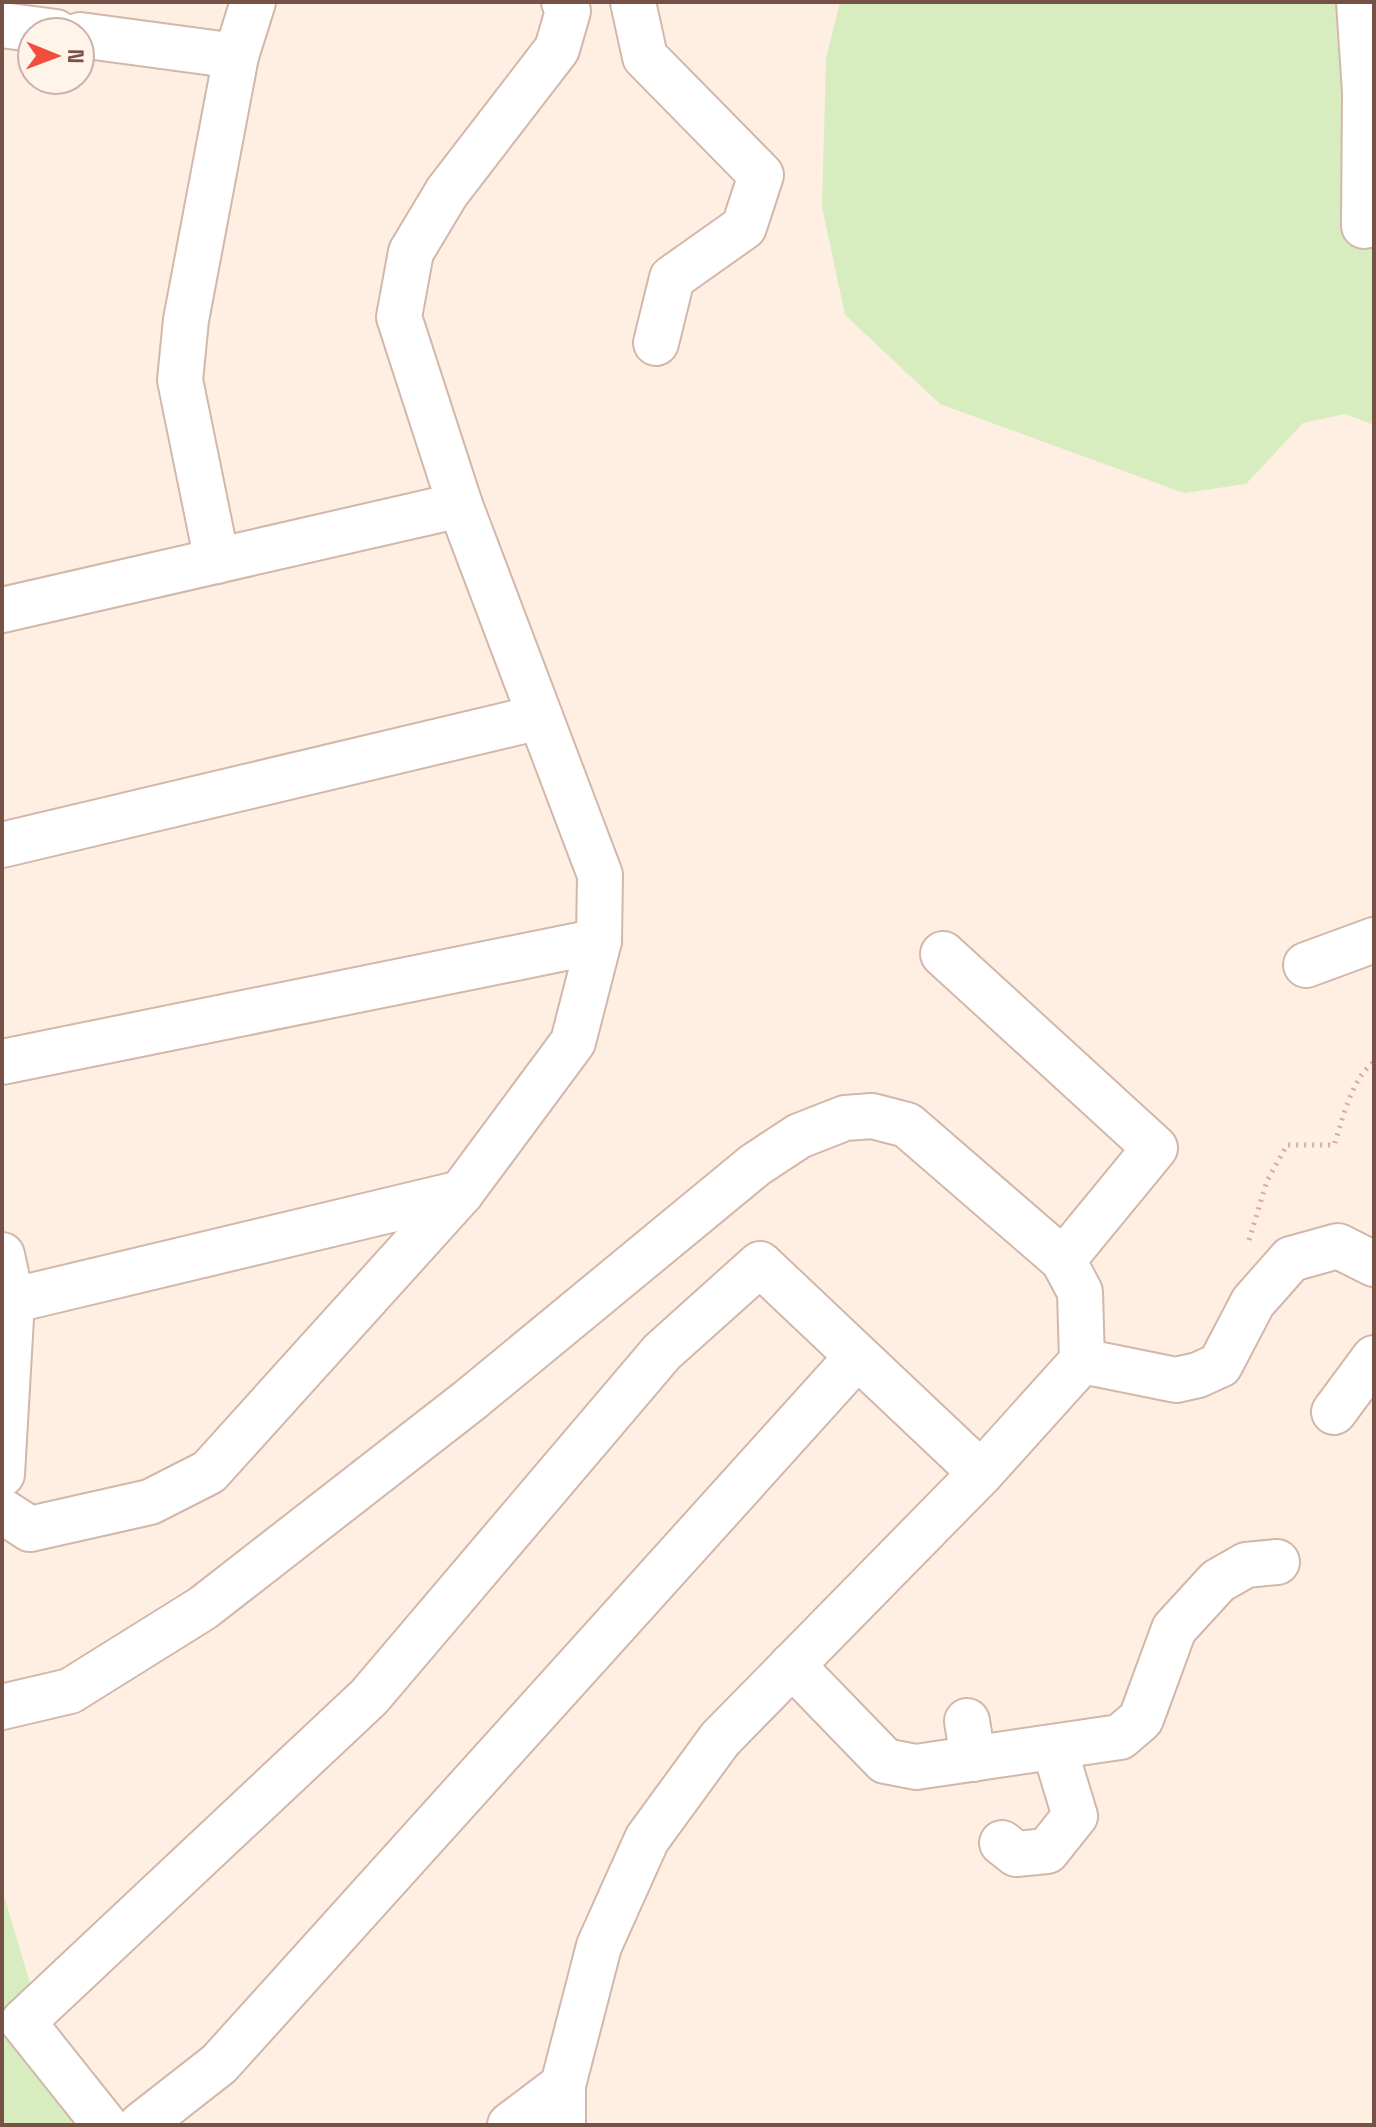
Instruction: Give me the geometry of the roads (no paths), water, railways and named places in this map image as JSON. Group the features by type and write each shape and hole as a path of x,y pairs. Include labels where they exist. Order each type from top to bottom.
{"street":[{"path":"217,561 180,380 186,320 236,56 253,2"},
{"path":"2,1511 30,1529 150,1502 209,1472 461,1193 573,1042 599,941 600,875 460,505 399,317 411,252 447,192 557,49 568,11 564,2"},
{"path":"633,2 645,57 761,175 744,227 672,278 656,343"},
{"path":"1359,2 1365,92 1364,226 1374,224"},
{"path":"96,37 236,56"},
{"path":"2,610 460,505"},
{"path":"2,845 540,717"},
{"path":"1306,965 1374,940"},
{"path":"2,1062 599,941"},
{"path":"943,954 1155,1148 1063,1260"},
{"path":"2,1707 70,1691 203,1608 470,1400 755,1165 799,1136 845,1118 872,1116 907,1125 1063,1260 1080,1292 1082,1361 981,1473 720,1739 647,1839 599,1946 563,2105 510,2125"},
{"path":"7,1302 461,1193"},
{"path":"1082,1361 1176,1380 1198,1375 1220,1365 1253,1302 1291,1259 1338,1246 1374,1264"},
{"path":"2,1255 7,1302 2,1474"},
{"path":"105,2125 23,2022 369,1697 662,1352 760,1264 981,1473"},
{"path":"141,2125 219,2064 857,1357"},
{"path":"1334,1412 1370,1375"},
{"path":"792,1665 885,1761 916,1767 970,1740 1054,1747 1120,1737 1141,1719 1174,1629 1218,1581 1246,1565 1277,1562"},
{"path":"1002,1843 1016,1854 1047,1851 1075,1816 1054,1747"}]}
